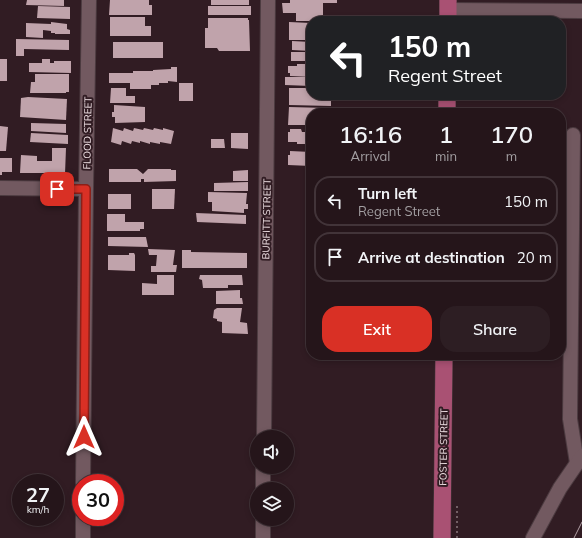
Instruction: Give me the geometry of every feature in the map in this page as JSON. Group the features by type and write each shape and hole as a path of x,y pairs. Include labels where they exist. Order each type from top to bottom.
{"main road":[{"name":"FOSTER STREET","path":"442,538 444,360"}],"street":[{"name":"FLOOD STREET","path":"83,474 89,0"},
{"name":"BURFITT STREET","path":"264,430 268,0"},
{"path":"448,10 582,11"},
{"path":"532,538 560,488 579,459 570,419 572,135"},
{"path":"0,188 86,189"},
{"path":"83,526 83,538"},
{"path":"263,526 263,538"}],"building":[{"path":"27,0 64,0 64,6 26,5"},
{"path":"110,0 149,0 149,5 152,5 152,15 109,15"},
{"path":"211,0 249,0 249,5 211,5"},
{"path":"290,0 337,0 337,3 323,3 323,16 306,16 306,21 296,21 296,13 283,13 282,3 290,3"},
{"path":"38,6 70,7 70,19 37,18"},
{"path":"208,6 251,6 251,15 208,15"},
{"path":"110,17 145,17 145,26 151,26 151,36 110,36"},
{"path":"208,18 248,18 250,51 219,51 217,48 205,48 205,28 208,28"},
{"path":"51,22 67,24 67,29 70,30 70,34 55,34 51,33 51,31 43,30 43,38 26,37 26,23 51,24"},
{"path":"289,22 306,23 306,40 289,40"},
{"path":"16,39 69,40 69,50 24,49 24,56 16,56"},
{"path":"292,41 306,42 306,51 292,50"},
{"path":"113,42 163,42 163,58 113,58"},
{"path":"291,52 306,52 306,61 291,61"},
{"path":"0,59 7,59 7,81 0,81"},
{"path":"42,59 50,59 50,63 54,63 54,61 71,61 71,73 29,72 29,63 42,63"},
{"path":"297,64 306,64 306,77 290,76 290,73 288,73 288,66 297,66"},
{"path":"171,67 177,67 177,82 168,81 168,83 151,85 151,89 130,89 130,83 109,83 109,73 133,73 133,71 171,69"},
{"path":"35,74 69,74 69,92 30,93 31,82 35,82"},
{"path":"285,77 306,77 306,86 285,85"},
{"path":"179,83 193,83 193,101 179,101"},
{"path":"111,88 126,88 126,96 135,96 135,103 110,103"},
{"path":"289,88 306,88 306,100 331,100 331,106 289,105"},
{"path":"21,98 67,99 66,120 20,117"},
{"path":"114,105 145,107 145,122 115,123 115,117 112,117"},
{"path":"289,107 328,108 306,108 306,125 288,125"},
{"path":"31,123 66,124 66,133 31,131"},
{"path":"0,126 8,127 6,151 0,151"},
{"path":"113,128 123,131 124,128 133,131 134,128 153,130 154,128 163,130 163,128 174,131 171,144 150,142 150,144 140,141 140,143 132,141 131,144 122,141 121,145 111,142"},
{"path":"306,128 305,144 288,142 288,132 290,132 290,129 301,129 302,132 305,132"},
{"path":"31,133 68,135 68,144 30,142"},
{"path":"231,133 248,133 248,149 231,148"},
{"path":"211,139 224,139 225,148 211,148"},
{"path":"52,148 66,148 65,174 20,173 21,155 37,156 37,161 52,161"},
{"path":"290,151 306,152 306,166 288,165 288,155 290,155"},
{"path":"0,158 12,158 12,172 2,172 2,175 0,175"},
{"path":"109,169 137,169 143,174 148,169 171,169 176,170 176,181 144,182 144,179 141,179 141,182 109,182"},
{"path":"248,170 248,181 233,181 233,171"},
{"path":"248,182 248,191 214,191 214,183"},
{"path":"152,189 175,189 174,209 152,209"},
{"path":"208,192 247,193 246,204 248,204 248,209 244,209 244,213 212,211 212,202 208,202"},
{"path":"108,194 131,194 131,209 108,209"},
{"path":"196,213 246,215 246,224 197,222"},
{"path":"107,214 125,214 125,222 144,222 144,229 140,229 140,231 107,231"},
{"path":"108,237 146,237 148,247 108,246"},
{"path":"148,249 175,250 173,265 177,265 176,272 151,272 151,266 156,266 157,255 149,255"},
{"path":"182,250 191,250 191,252 247,253 247,268 182,268"},
{"path":"129,253 134,253 135,255 135,271 108,270 108,255 129,255"},
{"path":"157,275 174,275 174,295 142,295 142,283 157,284"},
{"path":"200,275 242,275 243,285 228,285 228,288 203,288 202,280 199,279"},
{"path":"240,290 240,298 242,298 243,304 216,304 216,291"},
{"path":"217,308 242,308 240,322 247,323 248,334 222,333 222,322 213,318 214,310"}],"tram line":[{"path":"574,538 582,522"}],"route":[{"path":"57,189 86,189 84,437"}]}
